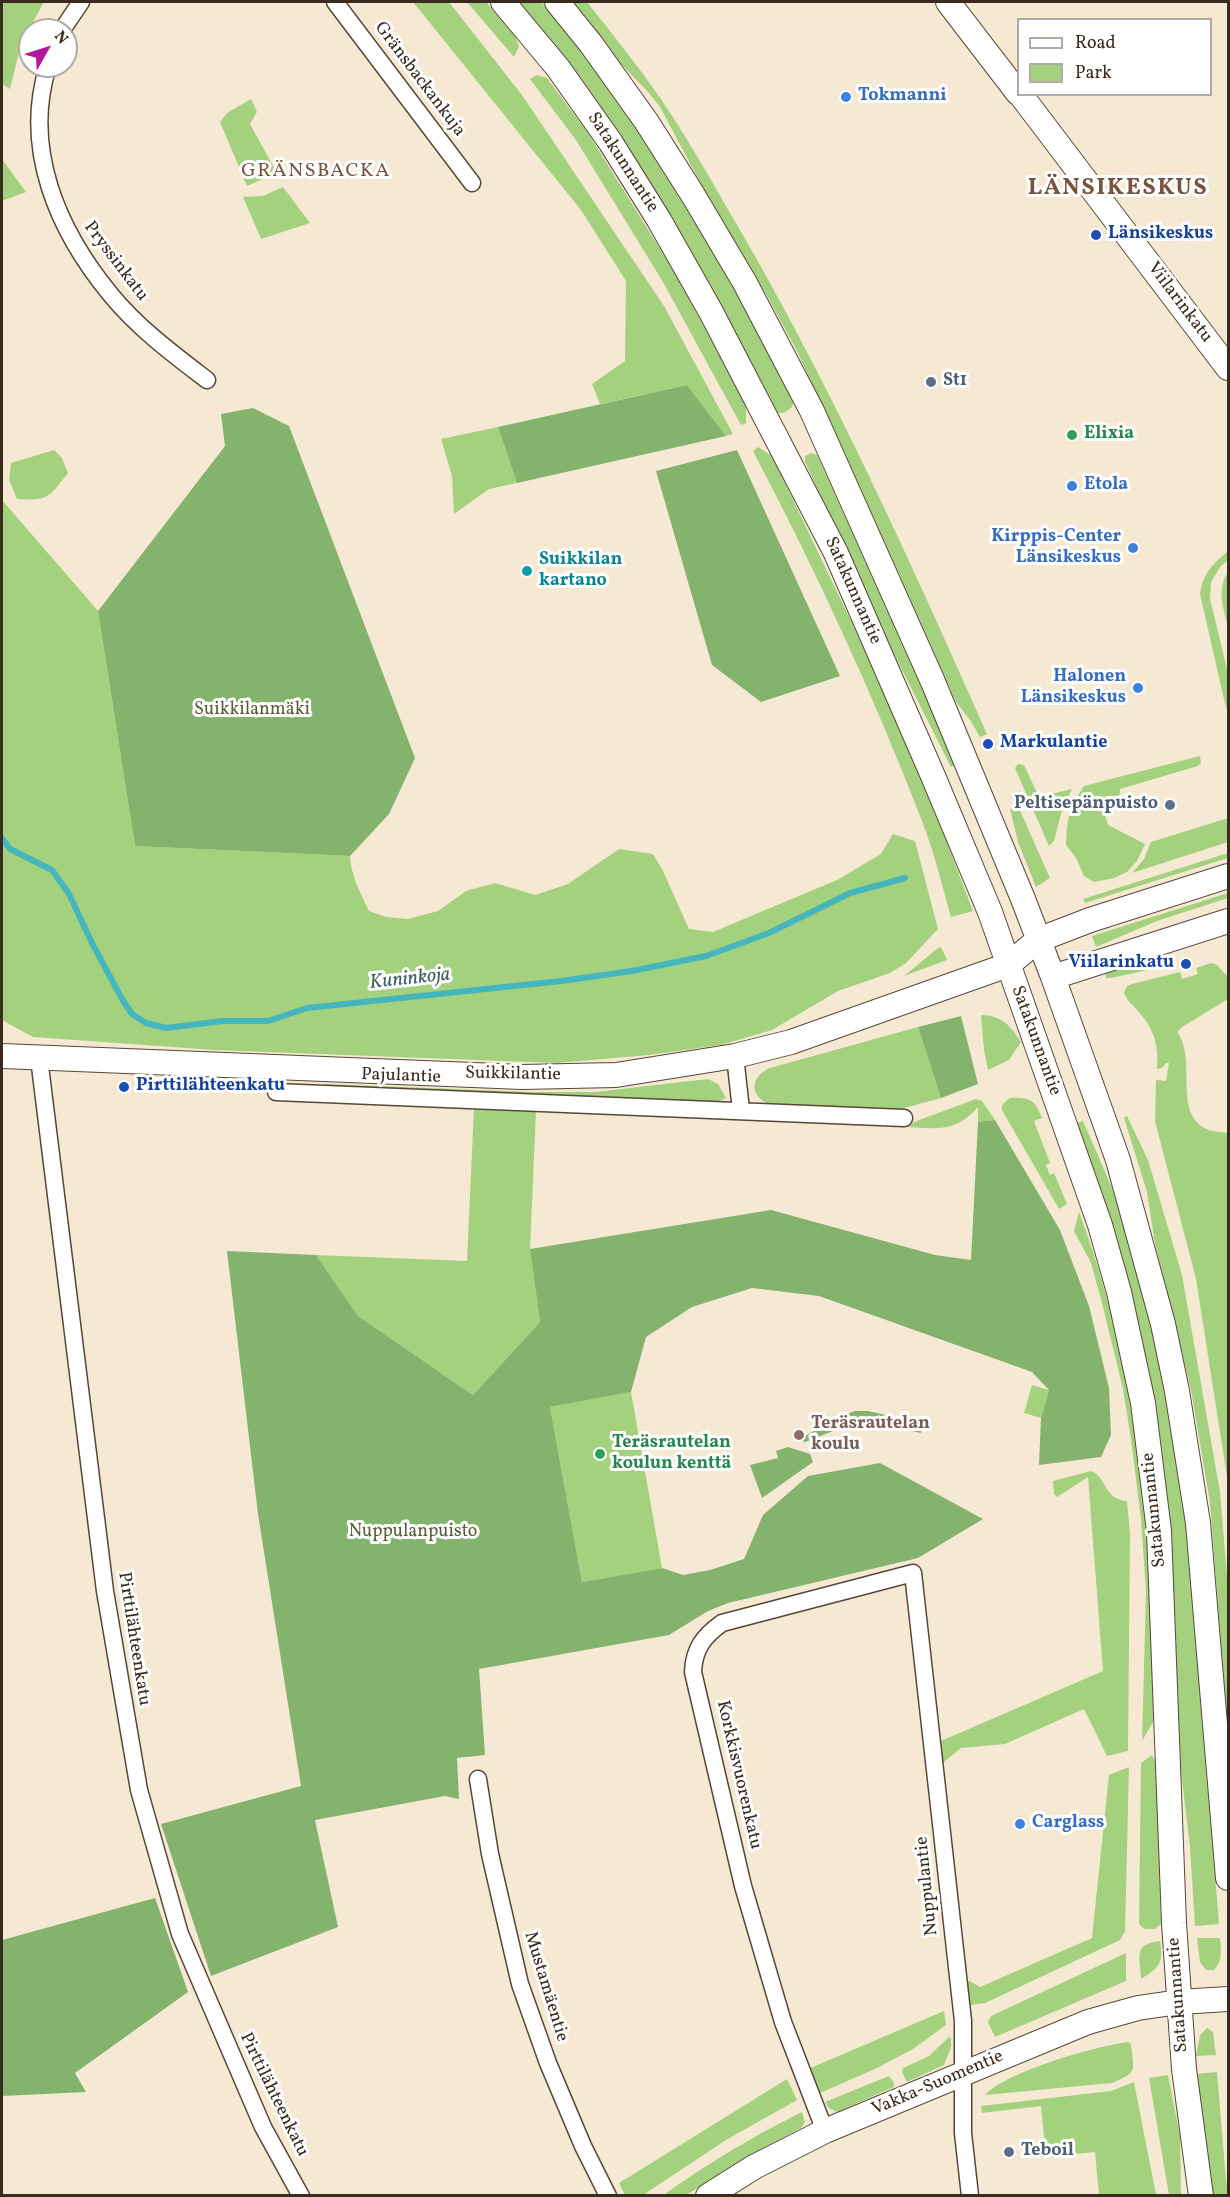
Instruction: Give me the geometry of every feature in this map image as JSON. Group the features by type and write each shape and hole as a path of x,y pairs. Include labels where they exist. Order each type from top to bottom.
{"main road":[{"name":"Satakunnantie","path":"503,2 558,68 611,143 659,220 711,312 836,553 990,912 1100,1225 1119,1292 1143,1403 1159,1531 1174,1923 1184,2069 1201,2196"},
{"name":"Satakunnantie","path":"557,2 591,44 639,111 693,195 745,282 812,411 938,693 1053,977 1118,1160 1163,1324 1177,1391 1198,1523 1228,1878"},
{"name":"Viilarinkatu","path":"948,2 1017,91"},
{"name":"Viilarinkatu","path":"1021,96 1228,368"},
{"path":"1008,965 1038,940 1090,920 1228,876"},
{"path":"1008,965 1053,977 1228,921"},
{"name":"Suikkilantie","path":"2,1056 522,1077 616,1074 735,1056 791,1042 1008,965"},
{"name":"Vakka-Suomentie","path":"708,2196 754,2167 825,2131 1088,2022 1138,2008 1179,2002 1228,1999"}],"street":[{"path":"70,18 81,2"},
{"name":"Gränsbackankuja","path":"334,2 472,183"},
{"name":"Pryssinkatu","path":"45,78 40,101 39,132 47,182 78,251 111,295 140,325 207,380"},
{"path":"735,1056 741,1110"},
{"name":"Pirttilähteenkatu","path":"39,1058 105,1591 139,1791 180,1934 263,2127 301,2196"},
{"name":"Pajulantie","path":"276,1092 904,1118"},
{"name":"Nuppulantie","path":"913,1573 963,2021 963,2133 970,2196"},
{"name":"Korkkisvuorenkatu","path":"825,2131 783,2022 743,1886 693,1671 694,1661 700,1642 722,1623 913,1573"},
{"name":"Mustamäentie","path":"478,1779 490,1854 520,1984 556,2084 608,2196"}],"green space":[{"path":"2,2 44,2 35,18 18,18 18,56 10,89 2,84"},
{"path":"413,2 449,2 522,95 664,306 733,434 726,436 687,385 600,404 592,384 625,361 626,281 581,210"},
{"path":"467,2 486,2 515,35 519,47 514,57"},
{"path":"516,2 542,2 585,56 636,127 741,298 794,400 792,407 784,413 778,413 723,310"},
{"path":"572,2 587,2 652,86 747,242 812,362 903,547 987,734 980,737 956,702 797,351 765,292 702,186 660,107 617,60"},
{"path":"537,75 547,78 588,133 675,273 746,405 746,423 741,425 663,282 576,140 530,79"},
{"path":"251,99 257,112 250,124 277,173 247,186 220,122 227,113"},
{"path":"2,159 26,192 2,201"},
{"path":"283,187 310,223 261,239 243,197 263,196"},
{"path":"687,385 726,436 517,483 498,427"},
{"name":"Suikkilanmäki","path":"253,408 289,426 415,758 389,814 350,856 135,846 98,611 225,446 221,414"},
{"path":"498,427 517,483 489,489 454,514 452,476 441,439"},
{"path":"758,447 772,456 873,667 938,819 973,911 951,917 922,821 884,726 843,633 753,451"},
{"path":"54,450 62,458 68,473 47,496 36,499 17,499 9,480 11,463"},
{"path":"737,450 840,676 761,702 712,665 656,471"},
{"path":"811,453 817,455 957,764 951,767 893,652 805,462 805,456"},
{"path":"2,500 98,611 135,846 350,856 354,877 369,911 386,917 408,919 438,911 466,891 495,883 535,895 568,884 619,849 653,854 689,929 713,932 837,880 881,854 893,834 915,841 938,929 906,963 890,973 838,991 772,1030 721,1045 649,1055 556,1063 214,1050 33,1037 2,1020"},
{"path":"1228,551 1228,560 1220,567 1211,582 1210,599 1228,673 1228,710 1200,594 1210,570"},
{"path":"1228,572 1228,628 1223,607 1222,586"},
{"path":"1200,756 1201,763 1198,766 1120,789 1119,801 1103,809 1108,825 1145,844 1137,861 1127,872 1114,878 1094,882 1084,876 1076,858 1066,845 1070,814 1084,786"},
{"path":"1018,764 1024,765 1039,797 1072,789 1063,806 1054,841 1049,846 1015,768"},
{"path":"1018,806 1050,878 1036,887 1018,842 1010,809"},
{"path":"1228,818 1228,842 1132,873 1144,859 1151,842"},
{"path":"1228,853 1228,858 1085,903 1083,899"},
{"path":"1228,893 1228,898 1157,921 1096,947 1092,936"},
{"path":"941,947 947,960 904,976 938,948"},
{"path":"1168,959 1170,965 1106,978 1105,974 1109,972"},
{"path":"1211,963 1217,965 1228,977 1228,999 1177,1032 1183,1043 1186,1057 1188,1100 1191,1113 1198,1123 1209,1130 1228,1133 1228,1483 1196,1279 1155,1121 1156,1080 1166,1081 1169,1063 1157,1069 1156,1045 1152,1031 1124,993 1127,986 1132,984 1180,972 1182,979 1198,974 1196,968"},
{"path":"981,1015 1005,1022 1021,1042 1009,1060 988,1070 984,1050"},
{"path":"961,1016 978,1084 941,1098 918,1027"},
{"path":"918,1027 941,1098 901,1109 769,1104 762,1100 755,1091 754,1086 759,1076 770,1068"},
{"path":"708,1079 718,1084 726,1098 715,1103 326,1090 326,1084 533,1092 595,1092"},
{"path":"1010,1098 1031,1101 1042,1118 1034,1121 1050,1163 1046,1165 1050,1175 1054,1173 1067,1204 1059,1209 1002,1110 1002,1105"},
{"path":"976,1099 982,1101 995,1120 978,1122 978,1107 954,1125 938,1128 908,1127 914,1122"},
{"path":"474,1108 536,1111 530,1249 540,1322 473,1395 358,1316 316,1255 467,1261"},
{"path":"1127,1116 1148,1160 1182,1275 1220,1492 1228,1588 1228,1731 1210,1503 1191,1390 1155,1244 1147,1192 1124,1118"},
{"name":"Nuppulanpuisto","path":"995,1120 1060,1230 1089,1306 1109,1388 1111,1435 1101,1457 1039,1465 1041,1418 1049,1390 1032,1372 819,1296 752,1288 692,1307 646,1337 631,1392 550,1407 582,1582 662,1568 683,1575 710,1570 744,1559 763,1515 808,1476 880,1463 983,1519 918,1558 728,1603 708,1611 669,1635 479,1669 485,1755 457,1758 459,1799 445,1796 315,1820 338,1927 211,1976 161,1824 301,1786 258,1514 227,1251 316,1255 358,1316 473,1395 540,1322 530,1249 771,1210 935,1255 971,1260 978,1122"},
{"path":"1083,1121 1116,1197 1145,1300 1167,1395 1186,1521 1219,1924 1195,1926 1190,1847 1181,1771 1170,1521 1163,1459 1134,1305 1077,1123"},
{"path":"1079,1212 1104,1287 1123,1363 1142,1479 1150,1566 1156,1709 1153,1722 1142,1741 1146,1591 1141,1519 1123,1389 1091,1263 1074,1231"},
{"path":"1032,1385 1049,1390 1041,1418 1024,1413"},
{"name":"Teräsrautelan koulun kenttä","path":"631,1392 662,1568 582,1582 550,1407"},
{"path":"855,1411 868,1411 922,1423 921,1433 861,1420 805,1442 799,1440 833,1419"},
{"path":"788,1447 810,1454 813,1462 762,1498 750,1465 778,1458 776,1451"},
{"path":"1091,1471 1100,1478 1114,1496 1127,1501 1130,1535 1128,1751 1107,1756 1084,1709 1005,1744 961,1748 943,1763 941,1741 1103,1671 1088,1477 1057,1497 1054,1494 1053,1481"},
{"path":"1152,1755 1156,1763 1161,1924 1155,1929 1144,1929 1139,1924 1141,1763"},
{"path":"1129,1767 1125,1931 1120,1940 985,2003 970,2005 967,2002 965,1982 970,1981 980,1987 1092,1938 1109,1775"},
{"path":"155,1898 188,1992 75,2073 86,2092 2,2096 2,1940"},
{"path":"1197,1938 1220,1938 1220,1959 1214,1970 1206,1970 1200,1962"},
{"path":"1160,1941 1159,1964 1141,1979 1139,1958 1142,1948"},
{"path":"1126,1953 1126,1981 995,2037 988,2022 991,2016"},
{"path":"944,2011 946,2025 913,2049 820,2093 808,2069"},
{"path":"1207,2028 1213,2032 1216,2055 1196,2056 1200,2035"},
{"path":"949,2037 951,2048 944,2065 907,2082 902,2072 903,2068 929,2056"},
{"path":"1128,2042 1131,2044 1132,2070 1112,2083 985,2095 996,2086 1052,2061"},
{"path":"1217,2072 1228,2195 1212,2195 1196,2074"},
{"path":"1168,2075 1180,2136 1181,2195 1169,2195 1149,2078"},
{"path":"889,2076 894,2087 837,2112 829,2108 825,2102"},
{"path":"787,2079 797,2100 726,2140 643,2195 625,2195 619,2183"},
{"path":"1134,2082 1156,2195 1099,2195 1095,2152 1046,2157 1041,2106 982,2113 981,2106 1111,2091"},
{"path":"802,2112 805,2122 801,2128 686,2195 662,2196 730,2151"}],"waterway":[{"name":"Kuninkoja","path":"2,838 10,849 52,870 69,894 92,943 132,1014 146,1023 166,1028 222,1021 268,1021 307,1008 561,981 632,971 706,956 769,933 850,893 905,878"}],"place":[{"name":"Tokmanni","path":"846,97"},
{"name":"Länsikeskus","path":"1096,235"},
{"name":"St1","path":"931,382"},
{"name":"Elixia","path":"1072,435"},
{"name":"Etola","path":"1072,486"},
{"name":"Kirppis-Center Länsikeskus","path":"1133,548"},
{"name":"Suikkilan kartano","path":"527,571"},
{"name":"Halonen Länsikeskus","path":"1138,688"},
{"name":"Markulantie","path":"988,744"},
{"name":"Peltisepänpuisto","path":"1170,805"},
{"name":"Viilarinkatu","path":"1186,964"},
{"name":"Pirttilähteenkatu","path":"124,1087"},
{"name":"Teräsrautelan koulu","path":"799,1435"},
{"name":"Teräsrautelan koulun kenttä","path":"600,1454"},
{"name":"Carglass","path":"1020,1824"},
{"name":"Teboil","path":"1009,2152"}],"district":[{"name":"GRÄNSBACKA","path":"316,172"},
{"name":"LÄNSIKESKUS","path":"1118,190"}]}
